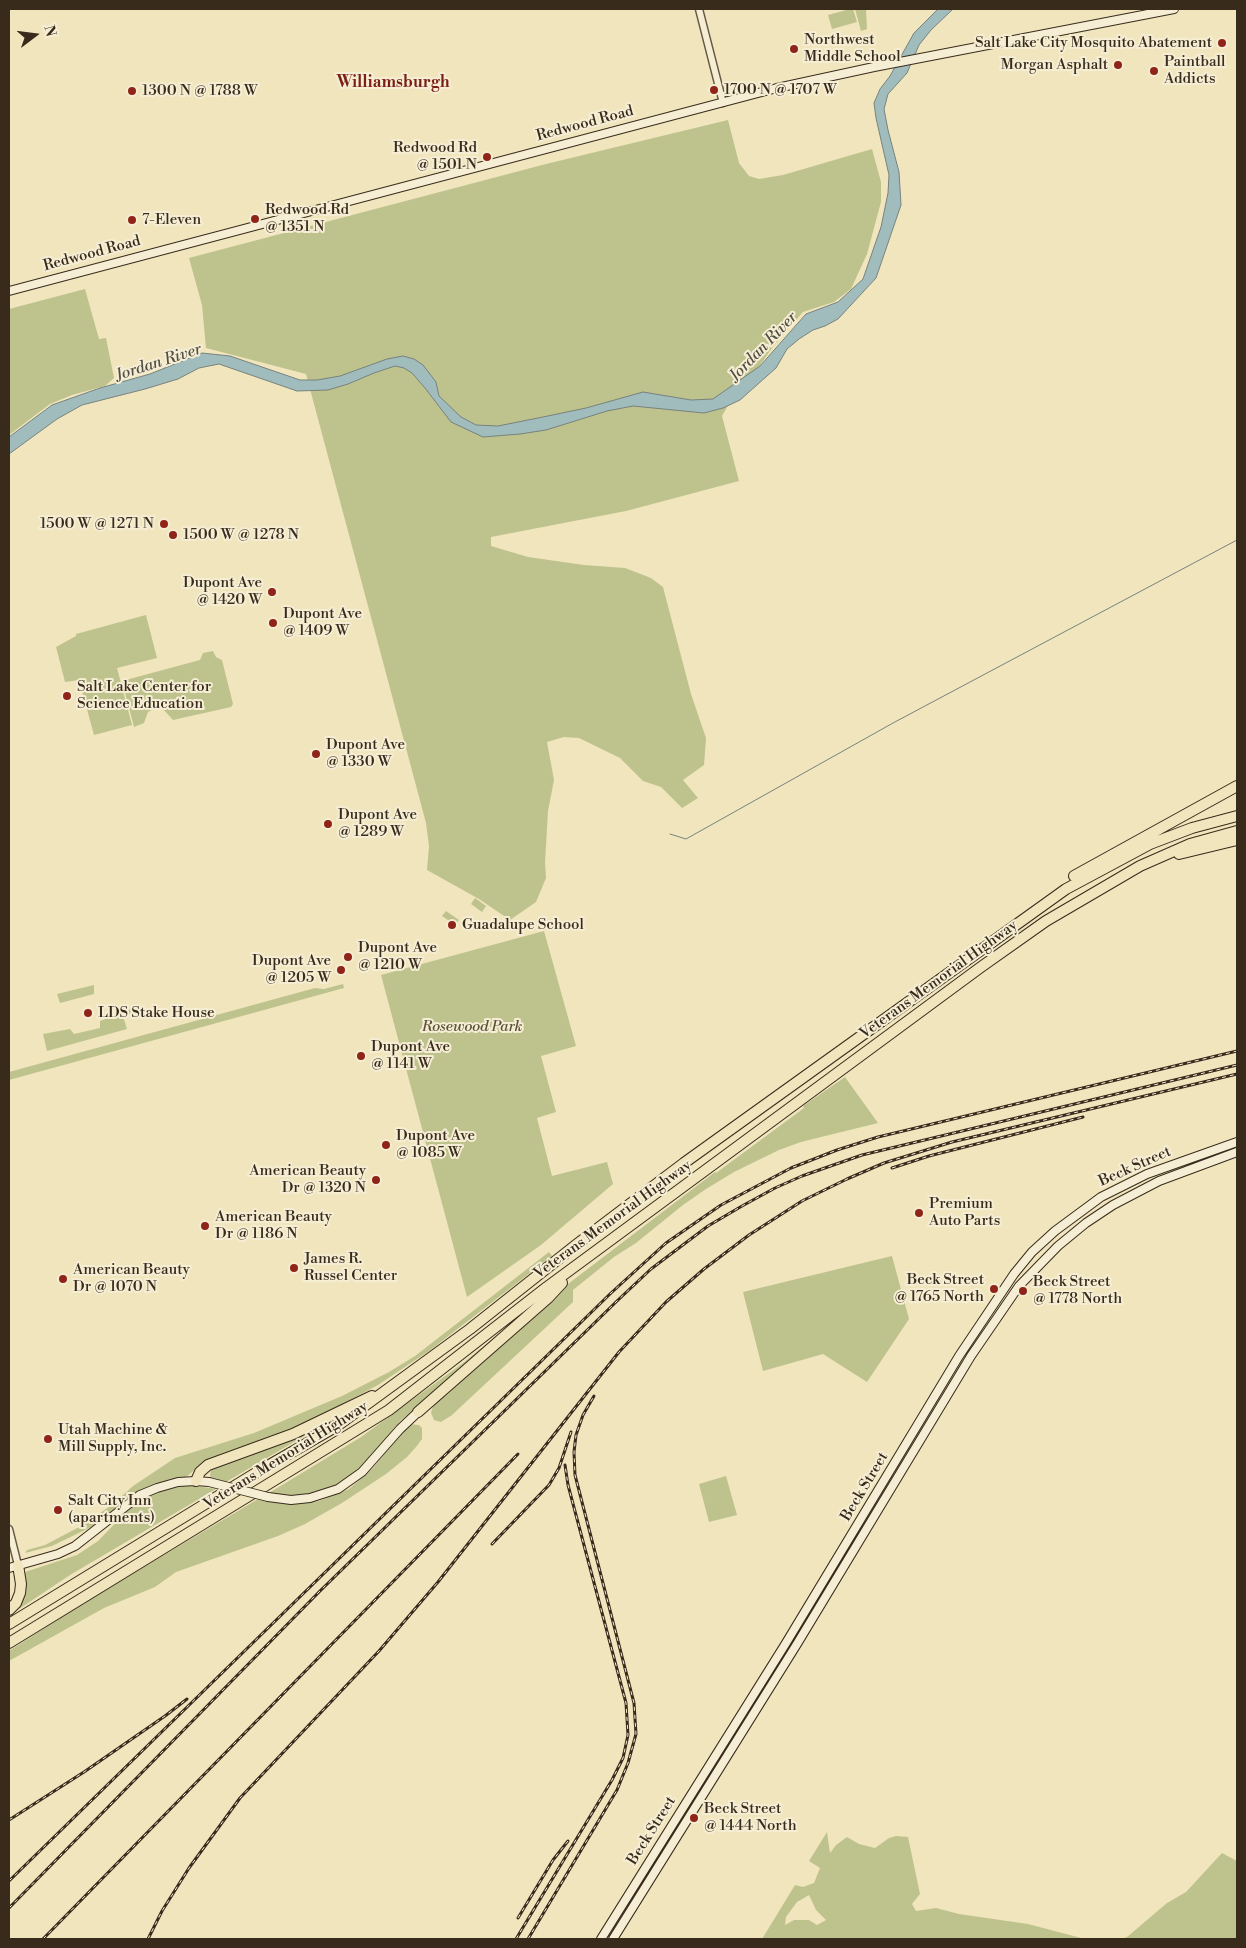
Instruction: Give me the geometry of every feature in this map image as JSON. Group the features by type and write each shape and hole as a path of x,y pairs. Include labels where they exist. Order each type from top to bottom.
{"highway":[{"path":"956,968 976,947 1049,892 1237,786"},
{"name":"Veterans Memorial Highway","path":"9,1624 259,1471 337,1426 470,1329 576,1244 684,1162 1066,888 1115,861 1172,836 1214,821 1237,816"},
{"name":"Veterans Memorial Highway","path":"9,1643 389,1410 580,1264 1046,921 1140,866 1190,844 1237,831"},
{"path":"1140,866 1180,853 1237,840"},
{"path":"418,1412 548,1298 580,1264"},
{"path":"196,1481 200,1472 208,1465 293,1434 348,1406 390,1389"},
{"path":"9,1610 16,1603 20,1594 21,1584 14,1566"}],"main road":[{"name":"Redwood Road","path":"9,291 723,102 830,76 1174,9"},
{"name":"Beck Street","path":"601,1939 791,1636 963,1350 1014,1274 1054,1231 1101,1197 1147,1174 1237,1142"},
{"name":"Beck Street","path":"613,1939 792,1652 971,1356 1019,1286 1058,1246 1086,1223 1113,1205 1159,1181 1237,1152"},
{"path":"14,1566 58,1554 74,1546 140,1496 167,1484 196,1481 209,1482 268,1497 291,1500 310,1498 338,1489 362,1472 400,1429 418,1412"}],"street":[{"path":"699,9 723,102"},
{"path":"9,1529 14,1566"}],"green space":[{"path":"853,9 857,22 832,29 828,15"},
{"path":"855,9 866,9 867,29 861,31"},
{"path":"728,120 739,163 749,176 759,179 783,175 872,149 881,182 881,202 867,254 851,289 834,302 803,312 772,348 758,368 740,385 722,416 739,481 626,511 491,537 491,546 528,557 584,565 625,568 651,578 663,587 691,694 706,738 704,765 683,780 698,798 682,808 661,787 643,781 620,758 579,738 564,737 547,742 554,780 548,811 546,878 536,902 510,920 479,899 427,870 429,846 426,823 306,374 206,348 202,305 189,258 546,164"},
{"path":"85,289 99,339 106,338 114,378 105,386 72,395 50,404 9,435 9,309"},
{"path":"146,615 157,658 117,668 132,725 94,735 79,680 65,682 56,647 76,636 76,634"},
{"path":"213,651 216,657 222,660 233,704 231,707 173,720 163,709 157,707 148,712 144,723 134,727 122,681 200,660 203,653"},
{"path":"475,898 486,906 482,912 471,904"},
{"path":"446,911 459,920 455,925 442,916"},
{"name":"Rosewood Park","path":"544,931 576,1046 541,1056 556,1112 537,1118 552,1176 607,1162 613,1184 541,1245 467,1297 381,975"},
{"path":"343,984 344,988 9,1080 9,1072 315,988 324,989"},
{"path":"94,985 94,994 60,1003 57,994"},
{"path":"133,1008 135,1013 123,1016 127,1029 47,1051 43,1034 70,1029 74,1034 100,1028 100,1021"},
{"path":"845,1077 878,1123 801,1142 779,1150 734,1172 706,1189 573,1290 573,1302 452,1415 441,1422 434,1420 431,1413 434,1403 448,1394 564,1287 715,1172 804,1108 803,1106"},
{"path":"549,1252 552,1256 429,1351 378,1385 303,1425 202,1464 186,1477 149,1486 91,1527 52,1546 25,1553 27,1550 45,1545 83,1525 113,1504 133,1486 175,1458 254,1433 342,1396 389,1372 415,1356"},
{"path":"892,1256 909,1319 867,1382 823,1354 763,1371 743,1292"},
{"path":"501,1332 502,1335 400,1421 359,1470 348,1479 326,1490 310,1494 296,1496 269,1493 361,1437 463,1363"},
{"path":"328,1422 226,1482 210,1476 211,1469"},
{"path":"410,1424 419,1425 422,1428 422,1439 416,1447 386,1474 342,1503 305,1524 278,1536 176,1572 155,1587 104,1608 9,1661 9,1651 12,1649 92,1598 258,1499 284,1504 298,1504 319,1501 349,1489 372,1469"},
{"path":"726,1476 737,1515 709,1522 699,1484"},
{"path":"189,1485 216,1489 70,1575 10,1615 25,1572 77,1555 98,1541 131,1507 146,1497 162,1490"},
{"path":"827,1832 830,1853 836,1845 847,1837 859,1844 875,1848 889,1838 896,1836 908,1837 920,1894 912,1904 916,1911 936,1908 959,1914 1028,1924 1085,1939 762,1939 795,1885 803,1887 814,1883 820,1868 809,1861","holes":["809,1895 816,1910 826,1920 817,1925 809,1920 794,1920 785,1925 786,1917 797,1902"]},
{"path":"1222,1853 1237,1861 1237,1939 1121,1939 1127,1937 1167,1903 1186,1892"}],"water":[{"path":"938,9 953,9 931,30 919,45 907,73 888,94 884,109 899,172 901,205 876,278 838,319 813,330 787,349 776,368 740,400 723,408 704,413 633,406 607,411 546,430 483,437 451,422 412,373 404,368 395,366 328,390 297,391 219,364 199,368 178,379 145,389 82,405 57,419 9,454 9,437 52,405 100,388 150,374 202,353 230,356 300,380 317,380 340,376 387,359 403,356 414,359 423,365 436,382 439,396 461,417 476,425 498,426 586,408 643,392 691,400 713,399 760,366 806,314 838,302 863,279 881,227 888,193 889,175 874,103 880,89 890,76 914,33"}],"waterway":[{"path":"670,834 686,839 893,723 1237,540"}],"railway":[{"path":"9,1881 611,1293 666,1243 721,1205 791,1168 837,1150 878,1137 1237,1051"},
{"path":"9,1908 320,1591 617,1301 651,1269 708,1226 775,1188 802,1176 862,1155 1237,1065"},
{"path":"148,1939 162,1911 189,1868 240,1798 379,1651 438,1582 619,1352 666,1302 704,1269 749,1235 802,1201 884,1163 952,1142 1237,1074"},
{"path":"892,1168 929,1156 1083,1117"},
{"path":"528,1939 617,1790 628,1763 636,1734 634,1703 575,1475 574,1452 576,1435 583,1415 594,1396"},
{"path":"492,1544 549,1485 559,1468 571,1432"},
{"path":"43,1939 518,1454"},
{"path":"516,1939 612,1780 623,1758 628,1735 626,1703 568,1485 565,1465"},
{"path":"9,1820 84,1772 187,1699"},
{"path":"518,1918 553,1860 568,1841"}],"place":[{"name":"Salt Lake City Mosquito Abatement","path":"1222,43"},
{"name":"Northwest Middle School","path":"794,49"},
{"name":"Morgan Asphalt","path":"1118,65"},
{"name":"Paintball Addicts","path":"1154,71"},
{"name":"1700 N @ 1707 W","path":"714,90"},
{"name":"1300 N @ 1788 W","path":"132,91"},
{"name":"Redwood Rd @ 1501 N","path":"487,157"},
{"name":"Redwood Rd @ 1351 N","path":"255,219"},
{"name":"7-Eleven","path":"132,220"},
{"name":"1500 W @ 1271 N","path":"164,524"},
{"name":"1500 W @ 1278 N","path":"173,535"},
{"name":"Dupont Ave @ 1420 W","path":"272,592"},
{"name":"Dupont Ave @ 1409 W","path":"273,623"},
{"name":"Salt Lake Center for Science Education","path":"67,696"},
{"name":"Dupont Ave @ 1330 W","path":"316,754"},
{"name":"Dupont Ave @ 1289 W","path":"328,824"},
{"name":"Guadalupe School","path":"452,925"},
{"name":"Dupont Ave @ 1210 W","path":"348,957"},
{"name":"Dupont Ave @ 1205 W","path":"341,970"},
{"name":"LDS Stake House","path":"88,1013"},
{"name":"Dupont Ave @ 1141 W","path":"361,1056"},
{"name":"Dupont Ave @ 1085 W","path":"386,1145"},
{"name":"American Beauty Dr @ 1320 N","path":"376,1180"},
{"name":"Premium Auto Parts","path":"919,1213"},
{"name":"American Beauty Dr @ 1186 N","path":"205,1226"},
{"name":"James R. Russel Center","path":"294,1268"},
{"name":"American Beauty Dr @ 1070 N","path":"63,1279"},
{"name":"Beck Street @ 1765 North","path":"994,1289"},
{"name":"Beck Street @ 1778 North","path":"1023,1291"},
{"name":"Utah Machine & Mill Supply, Inc.","path":"48,1439"},
{"name":"Salt City Inn (apartments)","path":"58,1510"},
{"name":"Beck Street @ 1444 North","path":"694,1818"}],"district":[{"name":"Williamsburgh","path":"393,83"}],"water label":[{"name":"Jordan River","path":"764,347"},
{"name":"Jordan River","path":"159,363"}]}
